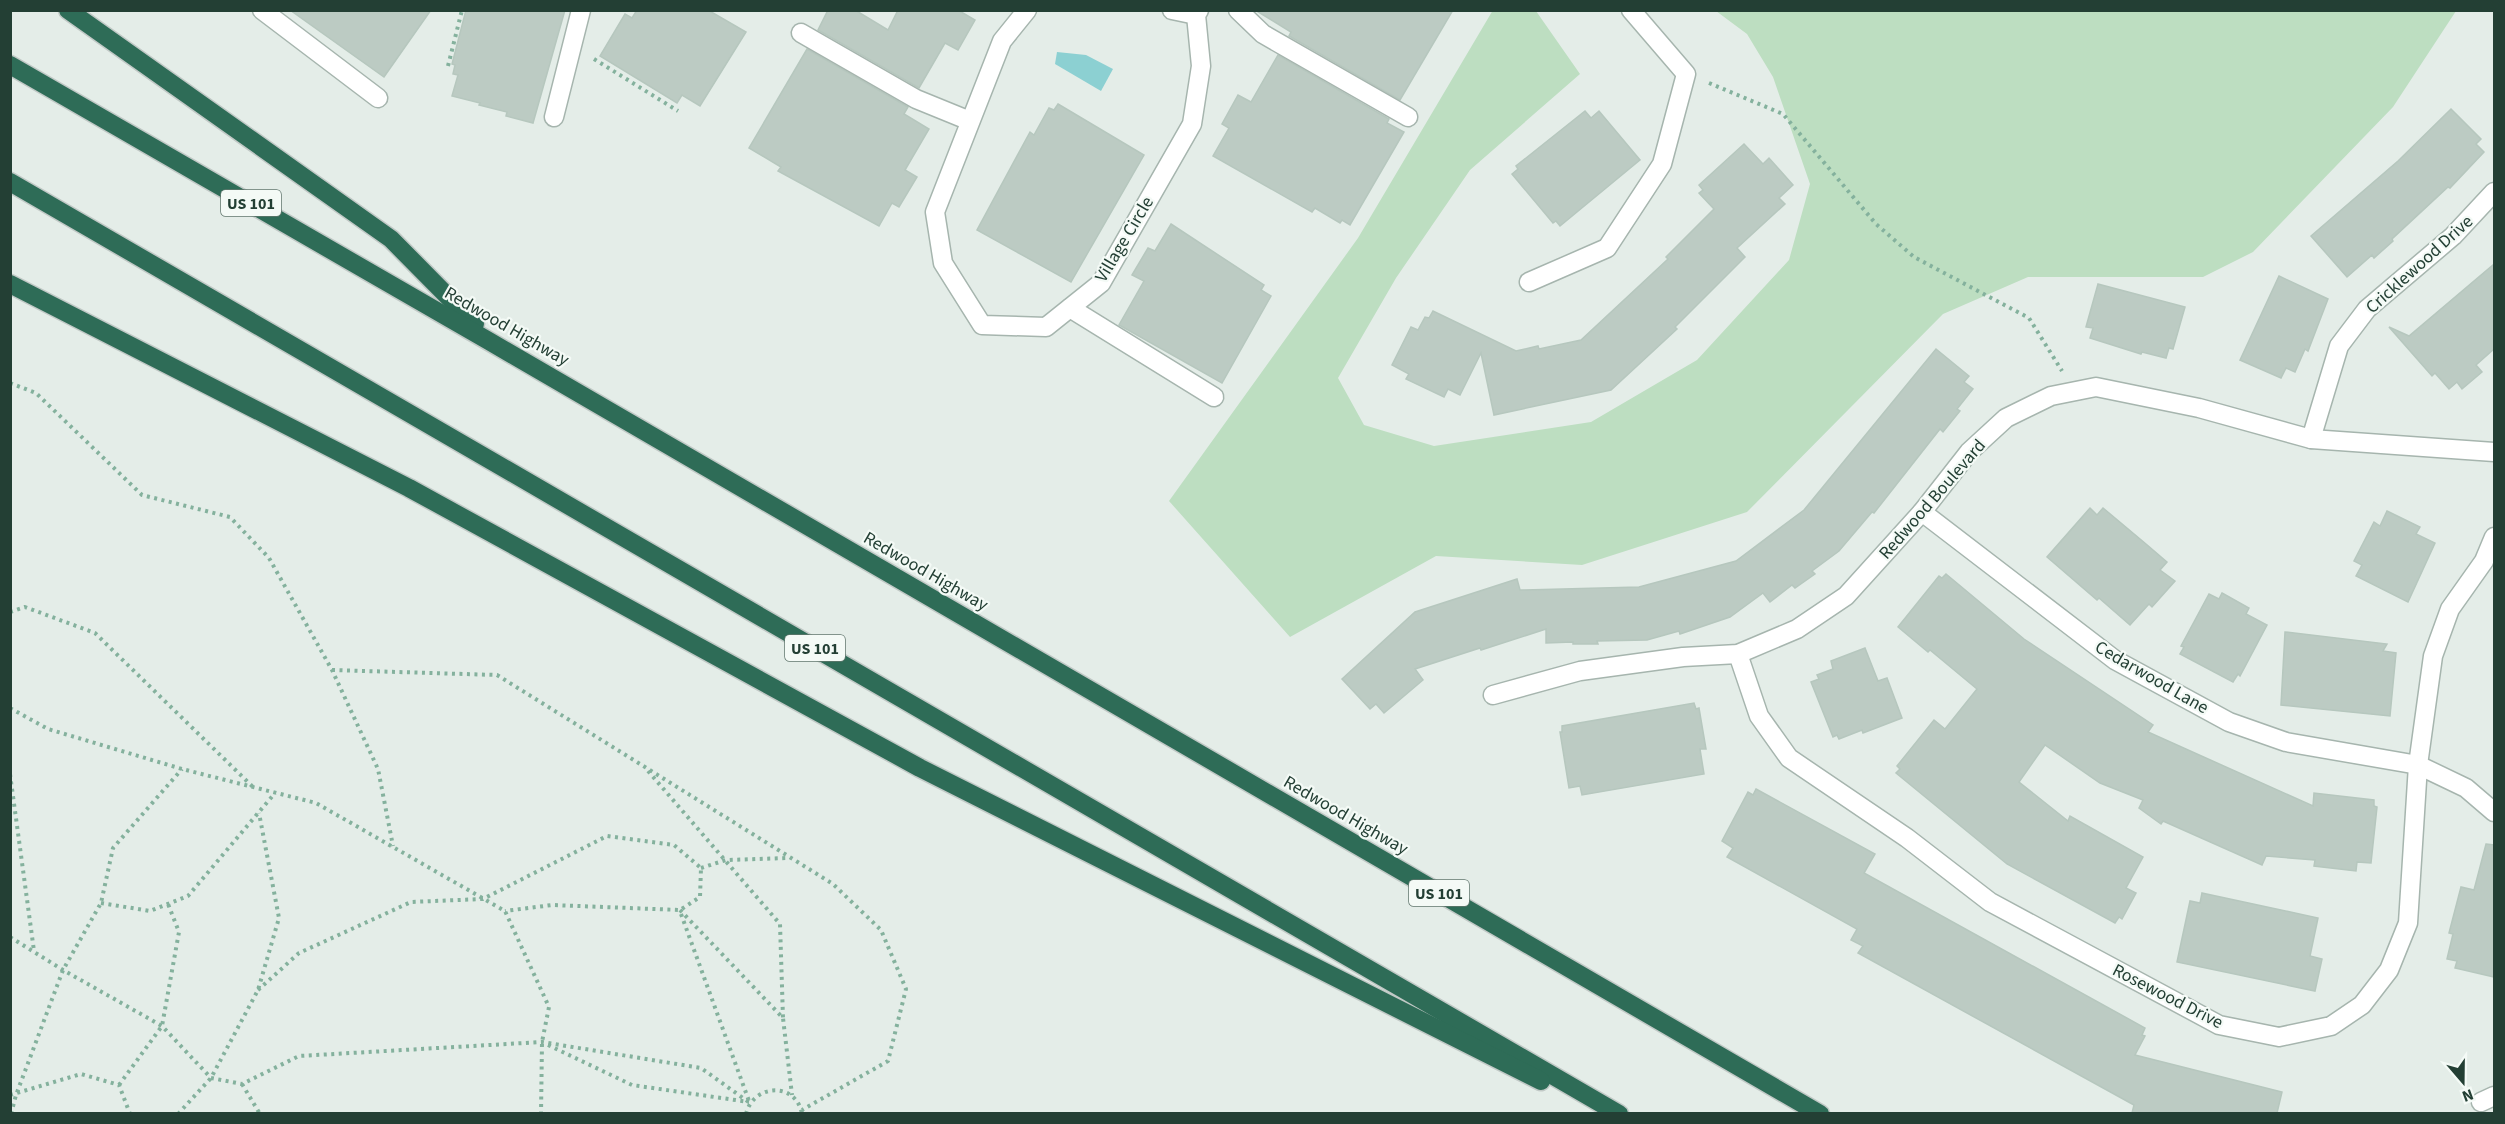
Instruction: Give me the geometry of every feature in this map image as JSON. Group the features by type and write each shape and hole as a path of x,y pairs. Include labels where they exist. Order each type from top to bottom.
{"highway":[{"path":"68,10 391,238 491,340"},
{"name":"Redwood Highway","path":"10,65 491,340 1038,661 1820,1113"},
{"name":"US 101","path":"10,182 1619,1113"},
{"path":"10,284 409,488 920,768 1605,1113"}],"street":[{"path":"262,10 378,98"},
{"path":"554,117 581,10"},
{"name":"Village Circle","path":"1027,10 1002,41 934,212 942,263 982,325 1046,327 1101,283 1191,124 1201,66 1197,13 1172,10"},
{"path":"1238,10 1263,34 1408,117"},
{"path":"1529,282 1607,248 1662,164 1686,74 1631,10"},
{"path":"801,33 916,99 970,121"},
{"name":"Cricklewood Drive","path":"2311,440 2339,346 2367,309 2453,236 2494,192"},
{"path":"1070,308 1214,397"},
{"name":"Redwood Boulevard","path":"1493,695 1580,671 1683,657 1738,654 1797,629 1846,596 1922,512 1969,452 2006,418 2051,396 2096,387 2199,408 2311,440 2494,452"},
{"name":"Cedarwood Lane","path":"1922,512 2115,660 2229,722 2286,742 2418,765 2466,788 2494,812"},
{"name":"Rosewood Drive","path":"1738,654 1759,716 1789,758 1907,838 1990,902 2219,1025 2279,1037 2331,1026 2362,1005 2390,970 2408,923 2418,765 2433,656 2450,609 2484,561 2494,537"}],"path":[{"path":"448,66 462,10"},
{"path":"571,51 594,58 678,111"},
{"path":"1686,74 1782,114 1876,224 1914,257 2029,318 2075,391"},
{"path":"10,383 36,393 142,495 230,517 269,558 332,670 378,769 393,847"},
{"path":"10,612 25,607 95,633 253,787"},
{"path":"332,670 496,675 645,767 790,858 833,884 881,930 906,989 888,1061 802,1112 792,1095 783,1018 780,924 645,767"},
{"path":"10,708 48,729 182,769 316,803 504,911 549,1007 542,1042 541,1113"},
{"path":"11,1113 13,1095 63,970 101,903 112,848 182,769"},
{"path":"10,774 34,952"},
{"path":"101,903 150,911 188,896 275,793"},
{"path":"178,1113 211,1078 258,990 279,918 259,813"},
{"path":"258,990 299,953 411,902 483,899 607,836 674,845 701,868"},
{"path":"701,868 726,860 790,858"},
{"path":"504,911 552,905 680,910 700,897 701,868"},
{"path":"119,1085 162,1026 179,932 168,904"},
{"path":"680,910 783,1018"},
{"path":"680,910 750,1102"},
{"path":"10,937 162,1026 211,1078 242,1084 298,1056 542,1042 701,1068 750,1102"},
{"path":"542,1042 632,1085 750,1102"},
{"path":"13,1095 81,1074 119,1085"},
{"path":"242,1084 260,1113"},
{"path":"119,1085 130,1113"},
{"path":"746,1113 750,1102 756,1095 774,1089 792,1095"}],"green space":[{"path":"1493,10 1536,11 1580,74 1470,170 1396,278 1338,378 1364,425 1434,446 1591,422 1697,360 1789,260 1810,184 1773,77 1747,34 1716,11 2456,11 2393,107 2253,252 2203,277 2028,277 1943,314 1747,512 1582,565 1436,556 1290,637 1169,501 1358,238"}],"water":[{"path":"1057,52 1086,55 1113,69 1101,91 1055,64"}],"building":[{"path":"290,10 431,10 384,77"},
{"path":"466,10 565,10 533,123 506,116 507,112 479,105 480,103 452,96 458,75 453,74 455,65 452,64"},
{"path":"637,10 708,10 746,32 700,106 682,95 677,103 600,56 625,14 632,18"},
{"path":"828,10 855,10 888,30 898,10 958,10 975,20 958,50 945,43 919,88 818,30"},
{"path":"1255,10 1453,10 1400,100 1289,36 1291,32"},
{"path":"807,49 908,107 904,114 929,129 905,170 917,177 899,207 892,203 879,226 778,171 781,167 749,148"},
{"path":"1278,55 1389,119 1387,123 1404,132 1350,225 1342,220 1340,223 1315,208 1312,212 1213,156 1229,128 1222,124 1238,95 1251,102"},
{"path":"1058,104 1144,155 1071,282 977,230 1030,132 1034,135 1049,108 1054,110"},
{"path":"2451,109 2481,139 2476,144 2484,152 2450,188 2448,187 2392,239 2393,241 2374,258 2372,255 2347,277 2311,236 2398,161"},
{"path":"1585,111 1591,118 1599,111 1640,160 1560,226 1556,221 1553,223 1512,174 1518,169 1516,166"},
{"path":"1744,144 1763,164 1769,158 1793,185 1779,198 1785,204 1737,248 1745,257 1675,327 1677,329 1611,390 1494,415 1481,353 1460,395 1448,389 1444,397 1406,379 1409,374 1392,365 1411,327 1418,330 1425,317 1429,318 1433,311 1516,351 1538,346 1539,349 1581,340 1668,259 1666,257 1714,209 1699,193 1703,190 1699,185"},
{"path":"1171,224 1264,285 1261,290 1271,296 1222,383 1119,325 1144,281 1132,275 1148,248 1155,251"},
{"path":"2494,264 2494,349 2476,365 2482,372 2462,389 2457,382 2449,389 2435,373 2432,376 2389,327 2409,336"},
{"path":"2279,276 2328,299 2308,351 2305,349 2295,372 2286,368 2281,378 2240,360"},
{"path":"2098,284 2185,307 2173,349 2169,348 2166,358 2142,352 2141,354 2090,338 2093,328 2086,327"},
{"path":"1936,349 1969,376 1964,382 1973,389 1957,409 1960,411 1943,432 1940,429 1874,513 1872,512 1839,551 1812,571 1815,574 1795,588 1792,585 1770,602 1763,593 1730,617 1680,634 1679,631 1647,640 1597,641 1598,644 1546,643 1546,629 1415,669 1423,680 1384,713 1376,704 1370,709 1342,679 1415,612 1517,579 1520,590 1639,587 1736,561 1804,510"},
{"path":"2090,508 2097,515 2103,508 2167,562 2160,570 2175,581 2152,607 2149,604 2130,625 2047,557"},
{"path":"2387,511 2420,527 2416,534 2435,543 2408,602 2356,576 2362,565 2354,561 2374,522 2380,526"},
{"path":"1946,574 2024,639 2153,725 2148,732 2313,806 2314,793 2374,800 2374,806 2377,807 2371,863 2357,862 2356,871 2314,866 2315,860 2266,856 2262,865 2163,821 2161,824 2139,808 2143,800 2100,783 2045,745 2019,782 2068,821 2070,816 2143,857 2126,888 2136,893 2122,919 2119,917 2115,923 2007,864 1896,773 1900,769 1897,766 1934,720 1945,729 1977,689 1898,627 1939,576 1942,578"},
{"path":"2222,593 2249,608 2246,614 2267,625 2240,676 2238,674 2233,682 2180,654 2184,647 2181,646 2209,594 2219,599"},
{"path":"2285,632 2387,644 2383,651 2396,653 2390,716 2281,705"},
{"path":"1865,648 1878,681 1887,678 1902,718 1863,733 1862,730 1839,739 1837,735 1833,737 1811,682 1819,679 1817,675 1833,669 1831,661"},
{"path":"1694,703 1696,709 1699,708 1706,749 1700,749 1704,774 1582,795 1580,786 1569,788 1560,732 1562,732 1562,726"},
{"path":"1756,789 1875,854 1864,873 2145,1028 2142,1035 2145,1036 2135,1055 2282,1092 2277,1113 2132,1113 2134,1105 1858,953 1863,946 1851,940 1857,929 1727,857 1733,848 1722,841 1748,792 1753,795"},
{"path":"2486,844 2494,845 2494,977 2455,968 2457,961 2447,959 2453,934 2449,933 2461,887 2474,890"},
{"path":"2202,893 2318,918 2310,956 2322,959 2315,991 2177,962 2190,901 2200,903"}]}
